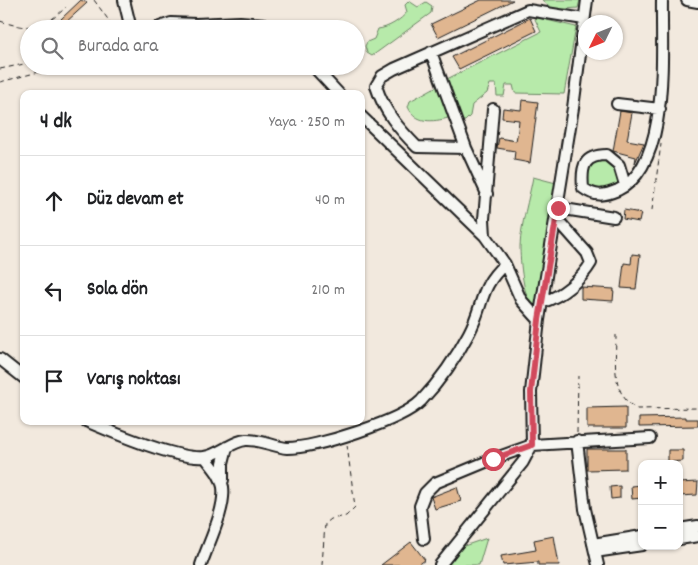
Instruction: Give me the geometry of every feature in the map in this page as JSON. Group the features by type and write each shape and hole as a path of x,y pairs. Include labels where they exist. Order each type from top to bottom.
{"lane":[{"path":"124,0 129,20"},
{"path":"585,15 587,0"},
{"path":"625,185 619,164 607,155 596,155 586,161 581,173 583,188 590,193 604,196 625,185 642,168 657,130 660,110 662,0"},
{"path":"687,0 698,2"},
{"path":"466,148 416,147 398,129 382,105 376,86 382,76 431,52 528,10 578,18"},
{"path":"431,52 466,148 486,194"},
{"path":"440,565 523,462 532,445 531,392 539,320 557,213 578,60"},
{"path":"321,75 335,90"},
{"path":"617,104 660,110"},
{"path":"485,236 484,219 493,109"},
{"path":"365,120 485,236 504,264 521,300 539,320"},
{"path":"557,213 614,216"},
{"path":"543,302 557,298 586,271 591,263 587,253 557,213"},
{"path":"96,425 122,436 175,453 205,457 246,440 286,448 305,446 379,425 401,415 421,402 469,333 480,308 484,288 491,276 504,264"},
{"path":"0,359 20,375"},
{"path":"424,539 420,506 425,493 435,484 493,459 532,445 650,438"},
{"path":"577,441 585,509 598,565"},
{"path":"201,565 221,505 223,463 227,447"},
{"path":"205,457 218,473 223,486"},
{"path":"683,528 698,526"},
{"path":"683,538 698,536"},
{"path":"594,548 638,537"},
{"path":"594,548 638,545"}],"path":[{"path":"94,0 108,20"},
{"path":"53,20 66,8"},
{"path":"0,21 20,25"},
{"path":"0,69 20,65"},
{"path":"0,82 27,75"},
{"path":"652,210 662,138"},
{"path":"616,335 617,382 622,397 630,405 637,409 698,408"},
{"path":"577,441 578,376"},
{"path":"322,565 326,524 331,519 346,516 355,507 346,434"}],"green space":[{"path":"542,0 580,0 578,8 554,10"},
{"path":"409,1 418,7 426,2 432,6 431,13 372,56 367,53 365,46 367,42 374,39 378,29 398,21 407,12 405,5"},
{"path":"534,17 576,27 564,94 515,93 513,85 506,85 504,96 497,96 496,84 490,84 487,93 472,105 470,116 465,121 459,121 447,79 541,32"},
{"path":"439,85 448,118 431,121 420,119 411,113 408,107 410,101"},
{"path":"599,157 609,159 616,169 618,185 610,189 594,189 586,185 588,169"},
{"path":"533,177 556,183 537,306 534,309 530,304 525,289 520,246 523,220"},
{"path":"487,538 479,565 448,565 461,547"}],"building":[{"path":"81,0 87,3 68,20 61,19"},
{"path":"481,0 513,0 438,37 431,24"},
{"path":"530,18 536,31 459,69 452,57"},
{"path":"522,100 538,102 530,163 514,160 515,151 497,148 499,138 516,141 519,120 502,118 503,108 521,110"},
{"path":"620,111 632,113 627,140 644,143 635,163 636,157 613,151"},
{"path":"624,210 641,213 639,222 623,219"},
{"path":"632,254 640,255 636,289 621,288 624,263 631,264"},
{"path":"581,287 614,289 613,301 581,299"},
{"path":"626,407 626,428 587,428 587,408"},
{"path":"686,417 686,419 698,419 698,426 639,427 639,418"},
{"path":"587,449 626,449 626,469 587,470"},
{"path":"668,450 683,450 683,460 668,460"},
{"path":"698,482 697,495 683,496 683,483"},
{"path":"638,485 638,498 632,499 631,486"},
{"path":"620,486 620,498 611,499 610,487"},
{"path":"457,487 461,501 435,509 431,497"},
{"path":"554,536 559,565 538,565 538,562 503,565 501,556 536,550 534,540"},
{"path":"411,542 425,560 418,565 381,565"}],"route":[{"path":"493,459 532,445 531,392 539,320 558,208"}]}
